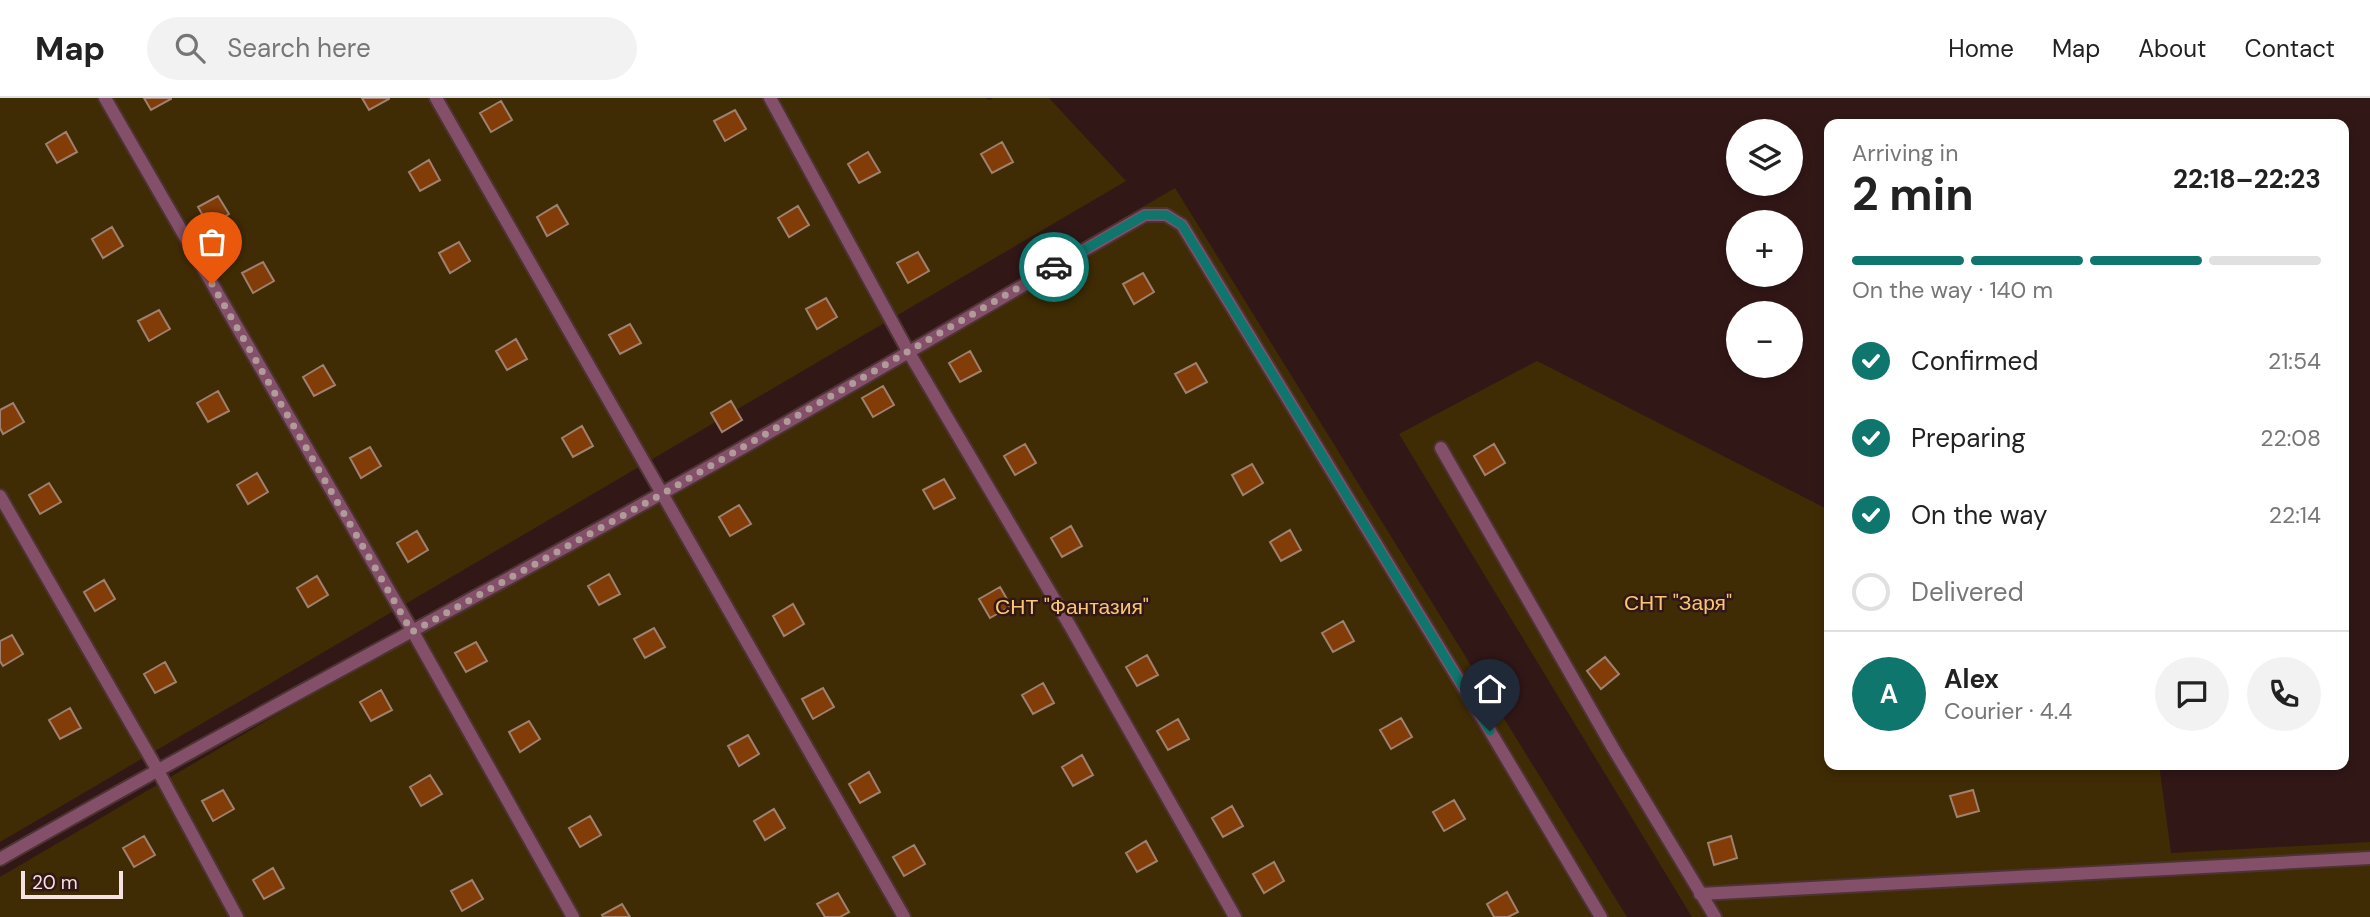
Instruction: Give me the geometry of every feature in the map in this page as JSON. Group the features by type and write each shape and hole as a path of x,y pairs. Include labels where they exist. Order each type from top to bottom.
{"lane":[{"path":"106,98 573,917"},
{"path":"436,98 904,917"},
{"path":"770,98 908,351 1070,626 1236,917"},
{"path":"0,859 157,769 662,494 1145,215 1166,215 1182,225 1601,917"},
{"path":"1441,448 1715,917"},
{"path":"0,496 157,769 237,917"},
{"path":"1700,894 2370,858"}],"green space":[{"path":"0,98 1049,98 1126,181 0,842"},
{"name":"СНТ \"Фантазия\"","path":"1175,188 1627,917 0,917 0,877"},
{"name":"СНТ \"Заря\"","path":"1537,361 1824,507 1824,770 2160,770 2171,853 2370,842 2370,917 1692,917 1399,434"}],"building":[{"path":"144,98 171,98 171,99 151,110"},
{"path":"362,98 389,98 389,99 369,110"},
{"path":"501,101 512,120 491,132 480,113"},
{"path":"735,110 746,129 725,141 714,121"},
{"path":"66,132 77,152 57,163 46,144"},
{"path":"1002,142 1013,162 992,173 981,154"},
{"path":"868,152 880,172 859,183 848,164"},
{"path":"429,160 440,180 420,191 409,172"},
{"path":"218,196 229,214 209,226 198,207"},
{"path":"557,205 568,224 547,236 537,217"},
{"path":"798,206 809,225 789,237 778,218"},
{"path":"112,227 123,246 103,258 92,239"},
{"path":"459,242 470,261 450,273 439,253"},
{"path":"918,252 929,271 908,283 897,263"},
{"path":"263,262 274,281 253,293 242,273"},
{"path":"1143,273 1154,292 1134,304 1123,284"},
{"path":"826,298 837,317 817,329 806,309"},
{"path":"159,310 170,329 149,341 138,321"},
{"path":"630,324 641,343 620,354 609,335"},
{"path":"516,339 527,359 507,370 496,351"},
{"path":"970,351 981,371 960,382 949,363"},
{"path":"1196,363 1207,382 1186,393 1175,374"},
{"path":"323,365 335,385 314,396 303,377"},
{"path":"883,386 894,405 873,417 862,398"},
{"path":"218,391 229,411 208,422 197,403"},
{"path":"731,401 742,420 722,432 711,413"},
{"path":"13,403 24,422 3,434 0,428 0,410"},
{"path":"582,426 593,446 573,457 562,438"},
{"path":"1025,444 1036,463 1015,475 1004,456"},
{"path":"1494,444 1505,463 1485,475 1474,456"},
{"path":"370,447 381,466 361,478 350,458"},
{"path":"1252,464 1263,483 1243,495 1232,475"},
{"path":"257,473 268,492 248,504 237,485"},
{"path":"944,479 955,498 934,509 923,490"},
{"path":"49,483 61,502 40,514 29,495"},
{"path":"739,505 751,524 730,536 719,517"},
{"path":"1071,526 1082,546 1062,557 1051,538"},
{"path":"1290,530 1301,550 1281,561 1270,542"},
{"path":"417,531 428,550 408,562 397,543"},
{"path":"609,574 620,594 599,605 588,586"},
{"path":"317,576 328,595 308,607 297,588"},
{"path":"104,580 115,599 95,611 84,592"},
{"path":"1000,587 1011,606 990,618 979,599"},
{"path":"793,604 804,624 784,636 773,616"},
{"path":"1343,621 1354,641 1333,652 1322,633"},
{"path":"654,628 665,647 645,658 634,639"},
{"path":"12,635 23,654 3,666 0,661 0,641"},
{"path":"476,642 487,661 466,672 455,653"},
{"path":"1147,655 1158,675 1137,686 1126,667"},
{"path":"1605,657 1619,674 1601,689 1587,671"},
{"path":"165,662 176,682 155,693 144,674"},
{"path":"1043,683 1054,703 1033,714 1022,695"},
{"path":"823,688 834,707 813,719 802,699"},
{"path":"381,690 392,710 371,721 360,702"},
{"path":"70,708 81,728 60,739 49,720"},
{"path":"1401,718 1412,737 1391,749 1380,730"},
{"path":"1178,719 1189,739 1168,750 1157,731"},
{"path":"529,721 540,739 520,752 509,732"},
{"path":"748,735 759,754 739,766 728,746"},
{"path":"1082,755 1093,775 1073,786 1062,767"},
{"path":"869,772 880,792 860,803 849,784"},
{"path":"430,775 442,794 421,806 410,787"},
{"path":"223,790 234,809 213,821 202,801"},
{"path":"1973,790 1979,811 1957,817 1950,796"},
{"path":"1454,800 1465,819 1444,831 1433,812"},
{"path":"1232,806 1243,826 1223,837 1212,818"},
{"path":"774,809 785,828 765,840 754,821"},
{"path":"590,816 601,835 580,847 569,828"},
{"path":"144,836 155,855 134,867 123,848"},
{"path":"1731,836 1737,858 1714,865 1708,843"},
{"path":"1146,841 1157,861 1137,872 1126,853"},
{"path":"914,845 925,864 904,876 893,857"},
{"path":"1274,862 1284,881 1264,893 1253,874"},
{"path":"273,868 284,888 264,899 253,880"},
{"path":"472,880 483,899 462,911 451,891"},
{"path":"1507,892 1518,912 1508,917 1494,917 1487,904"},
{"path":"838,893 849,912 840,917 825,917 817,904"},
{"path":"622,904 630,917 603,917 602,915"}],"way so far":[{"path":"212,284 412,632 662,494 1054,267"}],"route":[{"path":"1054,267 1145,215 1166,215 1182,225 1490,731"}]}
